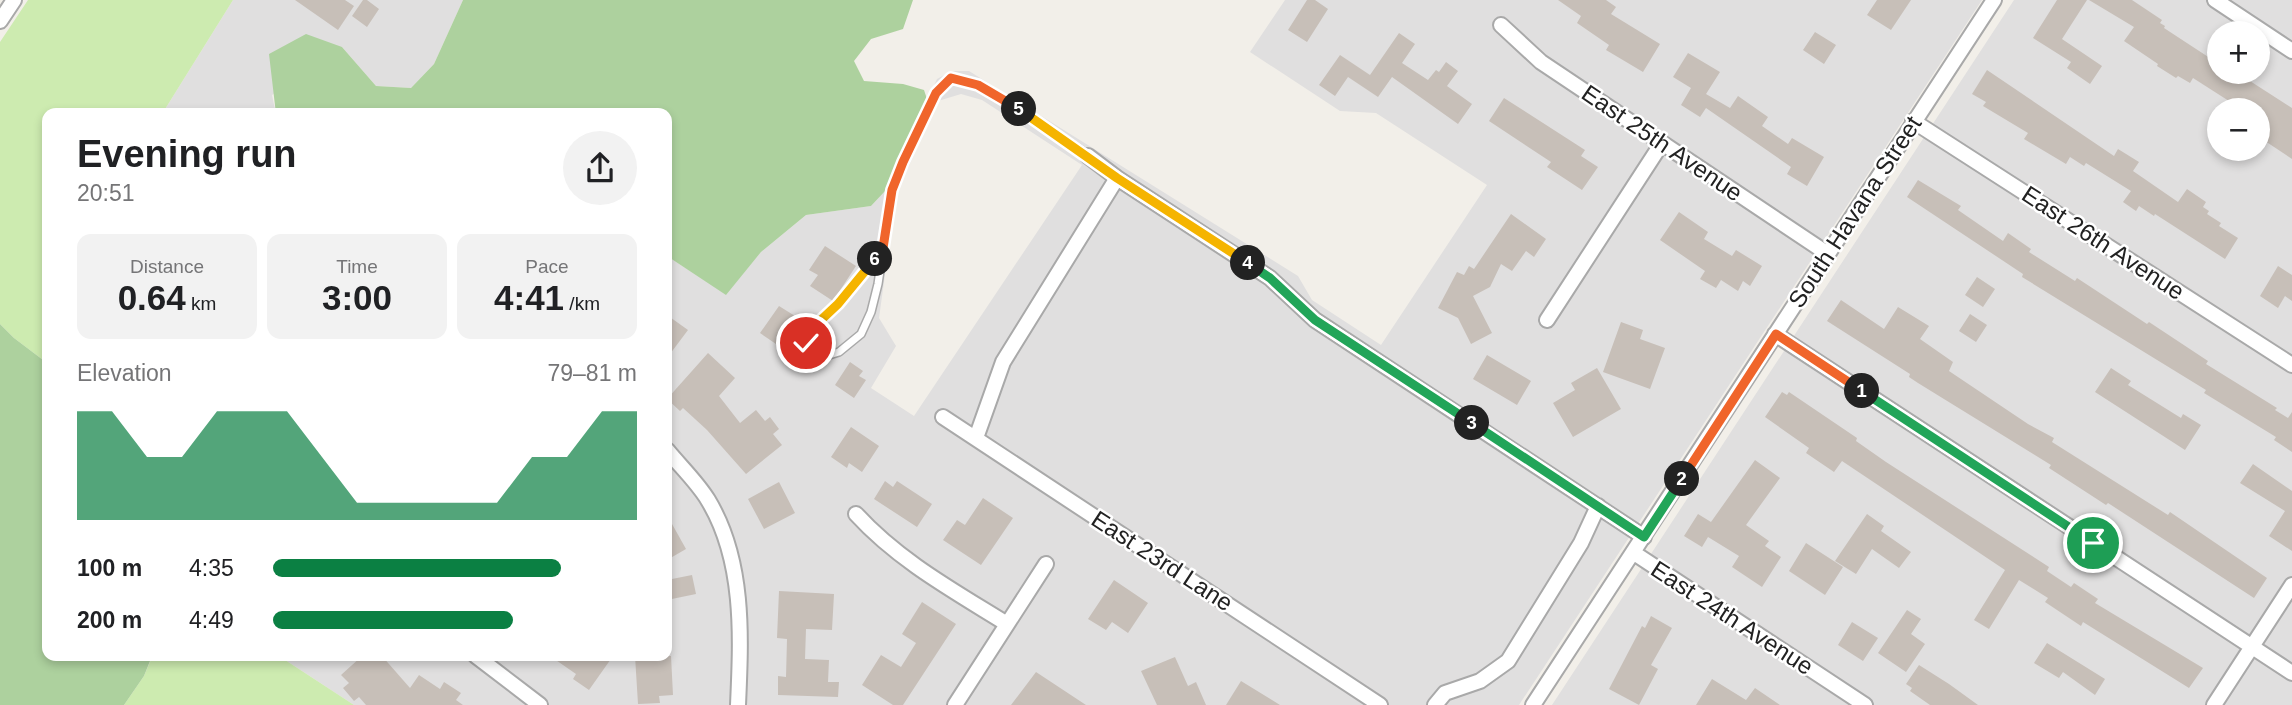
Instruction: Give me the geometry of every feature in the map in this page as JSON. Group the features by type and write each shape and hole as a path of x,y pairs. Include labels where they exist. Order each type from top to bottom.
{"street":[{"path":"0,21 14,0"},
{"name":"South Havana Street","path":"1533,705 1994,0"},
{"path":"2216,0 2292,51"},
{"name":"East 25th Avenue","path":"1501,25 1541,62 1828,254"},
{"name":"East 26th Avenue","path":"1913,121 2292,365"},
{"path":"1548,320 1662,143"},
{"name":"East 24th Avenue","path":"1088,156 1117,178 1270,278 1315,320 1644,537"},
{"path":"976,438 1003,362 1117,178"},
{"path":"1776,334 2292,673"},
{"name":"East 23rd Lane","path":"943,416 1380,705"},
{"path":"672,456 708,500 732,554 741,638 738,705"},
{"path":"1435,705 1445,693 1480,681 1508,661 1581,543 1598,506"},
{"path":"856,514 877,538 902,559 1007,624"},
{"name":"East 24th Avenue","path":"1633,553 1865,705"},
{"path":"955,705 1046,564"},
{"path":"2214,705 2292,585"},
{"path":"483,661 540,705"}],"lane":[{"path":"883,248 838,304 805,335 806,343 814,353 826,356 839,352 861,334 871,312 883,248 892,190 936,93 951,78 978,85 1024,112 1088,156"}],"shaded area":[{"path":"233,0 463,0 434,64 411,88 376,86 342,47 272,95 275,108 166,108"},
{"path":"1285,0 1982,0 1519,705 354,705 287,661 672,661 672,259 726,294 761,252 806,215 871,206 887,189 937,79 952,71 969,71 1298,276 1312,300 1381,345 1487,185 1376,113 1340,111 1250,52","holes":["961,94 982,100 1082,165 914,416 871,388 896,346 879,318 896,195 938,101"]},
{"path":"2014,0 2292,0 2292,705 1552,705"}],"green space":[{"path":"28,0 233,0 166,108 42,108 42,359 0,324 0,42"},
{"path":"463,0 913,0 903,29 871,39 854,61 864,81 903,84 924,90 927,99 887,189 871,206 806,215 761,252 726,295 672,259 672,108 275,108 269,54 306,34 342,47 376,86 411,88 434,64"},
{"path":"0,324 42,359 42,661 150,661 144,676 124,705 0,705"},
{"path":"150,661 287,661 354,705 124,705 144,676"}],"building":[{"path":"295,0 345,0 354,6 338,30"},
{"path":"363,0 379,9 367,27 352,16"},
{"path":"1307,0 1315,0 1328,9 1307,42 1288,30"},
{"path":"1558,0 1606,0 1616,7 1611,14 1660,44 1643,72 1606,50 1609,45 1577,23 1581,16"},
{"path":"1877,0 1911,0 1891,30 1867,15"},
{"path":"2057,0 2087,0 2062,39 2102,66 2090,84 2067,68 2071,62 2033,38"},
{"path":"2089,0 2132,0 2162,20 2160,23 2164,28 2207,56 2207,84 2255,84 2292,108 2292,159 2270,144 2270,98 2224,98 2193,78 2190,83 2178,76 2176,78 2124,41 2134,27"},
{"path":"1815,32 1836,45 1824,64 1803,50"},
{"path":"1399,33 1415,44 1402,63 1428,80 1436,70 1439,72 1446,62 1458,71 1447,86 1472,104 1458,124 1392,77 1378,97 1348,77 1335,96 1319,85 1340,55 1370,75"},
{"path":"1688,53 1720,72 1706,94 1730,108 1738,96 1768,117 1762,126 1788,144 1792,138 1824,157 1807,186 1787,174 1791,167 1706,108 1700,117 1681,105 1691,88 1673,77"},
{"path":"1987,70 2114,156 2118,149 2139,162 2133,171 2178,202 2187,189 2206,202 2203,207 2209,211 2207,214 2221,223 2219,226 2238,238 2225,259 2155,214 2154,216 2139,206 2136,211 2123,202 2131,191 2086,163 2084,166 2070,157 2066,164 2024,139 2028,133 1983,106 1986,102 1972,94"},
{"path":"1504,98 1585,150 1581,156 1598,167 1582,190 1547,167 1551,162 1489,121"},
{"path":"1918,180 1961,206 1958,210 2003,241 2008,233 2031,249 2029,252 2075,281 2077,278 2147,324 2149,322 2208,361 2206,364 2277,408 2275,410 2288,418 2292,412 2292,452 2274,440 2276,437 2204,393 2206,390 2022,277 2023,274 1907,197"},
{"path":"1679,212 1708,232 1704,239 1732,256 1736,250 1762,266 1750,286 1743,281 1738,291 1721,280 1716,288 1700,279 1705,271 1660,240"},
{"path":"1511,214 1546,239 1534,257 1526,251 1512,271 1501,264 1490,287 1473,296 1492,333 1471,344 1458,318 1438,308 1457,272 1464,275 1469,266 1474,269"},
{"path":"825,246 856,266 833,301 810,286 818,275 809,270"},
{"path":"2278,266 2292,275 2292,301 2285,296 2278,308 2260,296"},
{"path":"1977,277 1995,289 1983,307 1965,295"},
{"path":"1841,300 1884,329 1898,307 1929,326 1920,339 1953,362 1949,371 2028,424 2054,438 2052,442 2168,515 2170,512 2267,578 2254,598 2108,503 2106,505 2049,468 2051,465 1918,383 1909,377 1910,374 1827,321"},
{"path":"779,306 795,316 776,344 760,333"},
{"path":"1970,314 1987,325 1976,342 1959,331"},
{"path":"672,319 688,330 672,351"},
{"path":"1621,322 1643,330 1640,339 1665,348 1650,389 1603,372"},
{"path":"708,353 735,378 719,396 740,423 756,410 765,421 770,417 779,429 773,434 782,445 746,474 707,430 683,408 680,411 672,404 672,393"},
{"path":"1487,355 1531,381 1517,405 1473,379"},
{"path":"850,362 863,371 859,376 866,380 854,398 835,385"},
{"path":"1597,368 1621,409 1573,437 1553,403 1575,390 1571,383"},
{"path":"2111,368 2131,381 2128,385 2181,418 2183,414 2201,425 2185,450 2095,392"},
{"path":"1782,392 1787,395 1789,392 1857,438 1856,441 1886,462 2049,567 2047,571 2071,587 2074,583 2098,599 2095,603 2203,668 2189,688 2083,622 2081,626 2045,602 2048,598 2019,580 1989,629 1974,620 2005,570 1842,461 1834,472 1806,453 1809,448 1765,417"},
{"path":"851,427 879,446 862,472 849,463 847,468 831,457"},
{"path":"1755,460 1780,478 1746,525 1769,541 1765,546 1781,557 1762,587 1732,567 1739,556 1708,537 1702,547 1684,536 1698,514 1711,522"},
{"path":"2253,464 2292,491 2292,551 2269,536 2285,511 2240,483"},
{"path":"885,481 893,487 897,481 932,504 917,527 874,499"},
{"path":"779,482 795,513 764,529 748,499"},
{"path":"983,498 1013,518 981,565 943,540 957,520 965,525"},
{"path":"1867,514 1884,526 1881,531 1911,552 1899,568 1872,549 1856,574 1835,561"},
{"path":"672,524 686,549 672,557"},
{"path":"1806,543 1843,567 1825,595 1789,571"},
{"path":"692,575 696,594 672,599 672,579"},
{"path":"1114,580 1148,603 1128,633 1112,622 1106,630 1088,619"},
{"path":"779,591 834,594 832,630 806,629 805,659 829,660 828,682 839,682 838,697 778,695 778,676 786,677 787,639 777,638"},
{"path":"922,602 956,624 903,705 893,705 862,685 881,655 901,667 916,643 902,634"},
{"path":"1907,610 1921,619 1911,634 1925,644 1906,672 1878,653"},
{"path":"1651,616 1672,628 1651,665 1658,669 1639,705 1609,689 1642,626 1645,628"},
{"path":"1852,622 1878,638 1863,661 1838,645"},
{"path":"2047,643 2105,679 2095,695 2063,672 2059,678 2034,663"},
{"path":"1175,657 1188,686 1196,682 1206,705 1157,705 1141,671"},
{"path":"356,661 386,661 410,688 419,675 440,689 444,682 461,693 456,700 463,705 366,705 359,697 354,701 343,688 349,683 341,675"},
{"path":"557,661 609,661 589,690 573,679 576,674"},
{"path":"635,661 671,661 673,695 659,696 660,703 638,704"},
{"path":"1919,665 1978,705 1930,705 1910,691 1912,688 1906,684"},
{"path":"1036,672 1086,705 1011,705"},
{"path":"1712,679 1746,700 1755,688 1780,705 1696,705"},
{"path":"1241,681 1280,705 1226,705"}],"route":[{"path":"806,343 805,335 838,304 883,248 892,190 903,162 936,93 951,78 978,85 1024,112 1117,178 1270,278 1315,320 1644,537 1776,334 2093,543"}]}
